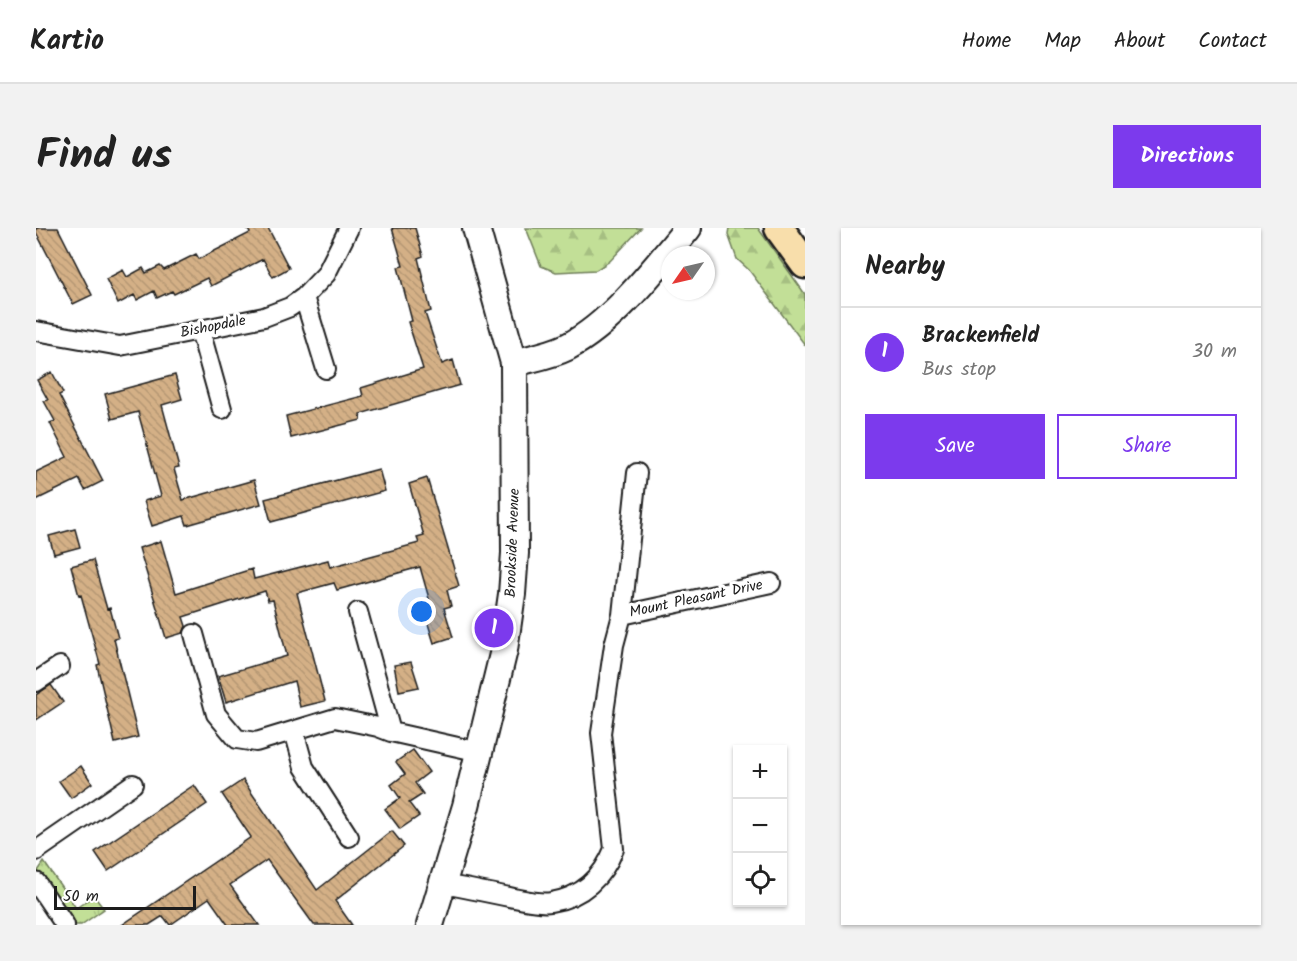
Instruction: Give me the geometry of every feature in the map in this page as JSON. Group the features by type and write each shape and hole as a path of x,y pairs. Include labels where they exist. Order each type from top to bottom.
{"main road":[{"path":"779,228 805,264"}],"street":[{"name":"Brookside Avenue","path":"430,925 480,753 504,650 515,553 514,363 476,228"},
{"path":"514,363 553,353 583,338 644,281 688,228"},
{"name":"Bishopdale","path":"37,330 120,345 264,317 290,307 304,297 326,274 342,231"},
{"path":"304,297 326,369"},
{"path":"200,330 222,410"},
{"name":"Mount Pleasant Drive","path":"442,884 548,903 575,894 596,881 614,849 601,733 614,645 622,615 637,473"},
{"name":"Mount Pleasant Drive","path":"622,615 771,583"},
{"path":"358,612 391,732"},
{"path":"194,634 216,714 237,740 256,742 335,718 480,753"},
{"path":"36,682 60,666"},
{"path":"294,731 304,767 349,837"},
{"path":"36,850 133,784"},
{"path":"36,882 65,925"}],"green space":[{"path":"526,228 641,228 610,261 596,270 556,272 541,266"},
{"path":"729,228 758,228 805,294 805,345 749,270 737,259 728,234"},
{"path":"44,862 76,908 94,896 104,909 81,925 65,925 36,874"}],"building":[{"path":"36,228 58,228 92,295 73,304"},
{"path":"247,228 268,228 289,268 273,277 263,259 211,286 207,278 174,294 172,291 157,298 154,291 137,300 134,295 118,304 106,279 123,270 127,277 143,268 146,273 160,266 164,270 196,254 199,259 250,233"},
{"path":"392,228 415,228 423,256 418,258 431,311 425,313 442,364 453,360 460,385 360,414 361,420 291,438 286,416 363,396 361,388 423,369 408,322 412,321 398,267 403,266"},
{"path":"52,372 63,393 59,395 103,481 85,490 79,479 36,500 36,472 67,457 50,423 55,421 44,401 48,400 37,380"},
{"path":"175,375 182,399 162,405 179,468 174,469 183,500 254,480 261,504 187,525 184,516 152,526 144,501 161,496 138,412 112,419 105,394"},
{"path":"379,469 385,491 271,522 265,499"},
{"path":"427,478 459,586 447,590 451,606 444,608 453,637 434,643 424,611 432,609 420,567 337,590 334,583 297,593 325,701 300,707 294,681 226,702 218,676 287,656 273,600 268,601 265,591 183,617 186,626 183,633 166,638 139,548 161,541 176,593 252,569 254,579 328,560 330,567 419,543 417,538 424,536 409,484"},
{"path":"75,529 80,547 54,554 49,536"},
{"path":"93,560 118,638 114,639 138,737 115,743 97,665 100,664 71,566"},
{"path":"411,662 419,687 399,691 394,665"},
{"path":"51,685 63,702 36,720 36,695"},
{"path":"413,750 429,772 415,783 423,794 409,803 419,816 400,829 385,809 400,798 391,785 405,774 396,762"},
{"path":"81,766 92,783 71,798 59,781"},
{"path":"243,780 317,890 392,831 404,846 335,901 352,925 314,925 267,860 230,885 259,925 228,925 209,898 170,925 163,916 149,925 122,925 251,837 222,794"},
{"path":"194,785 207,804 108,871 95,852"}],"place":[{"name":"Brackenfield","path":"494,628"}]}
